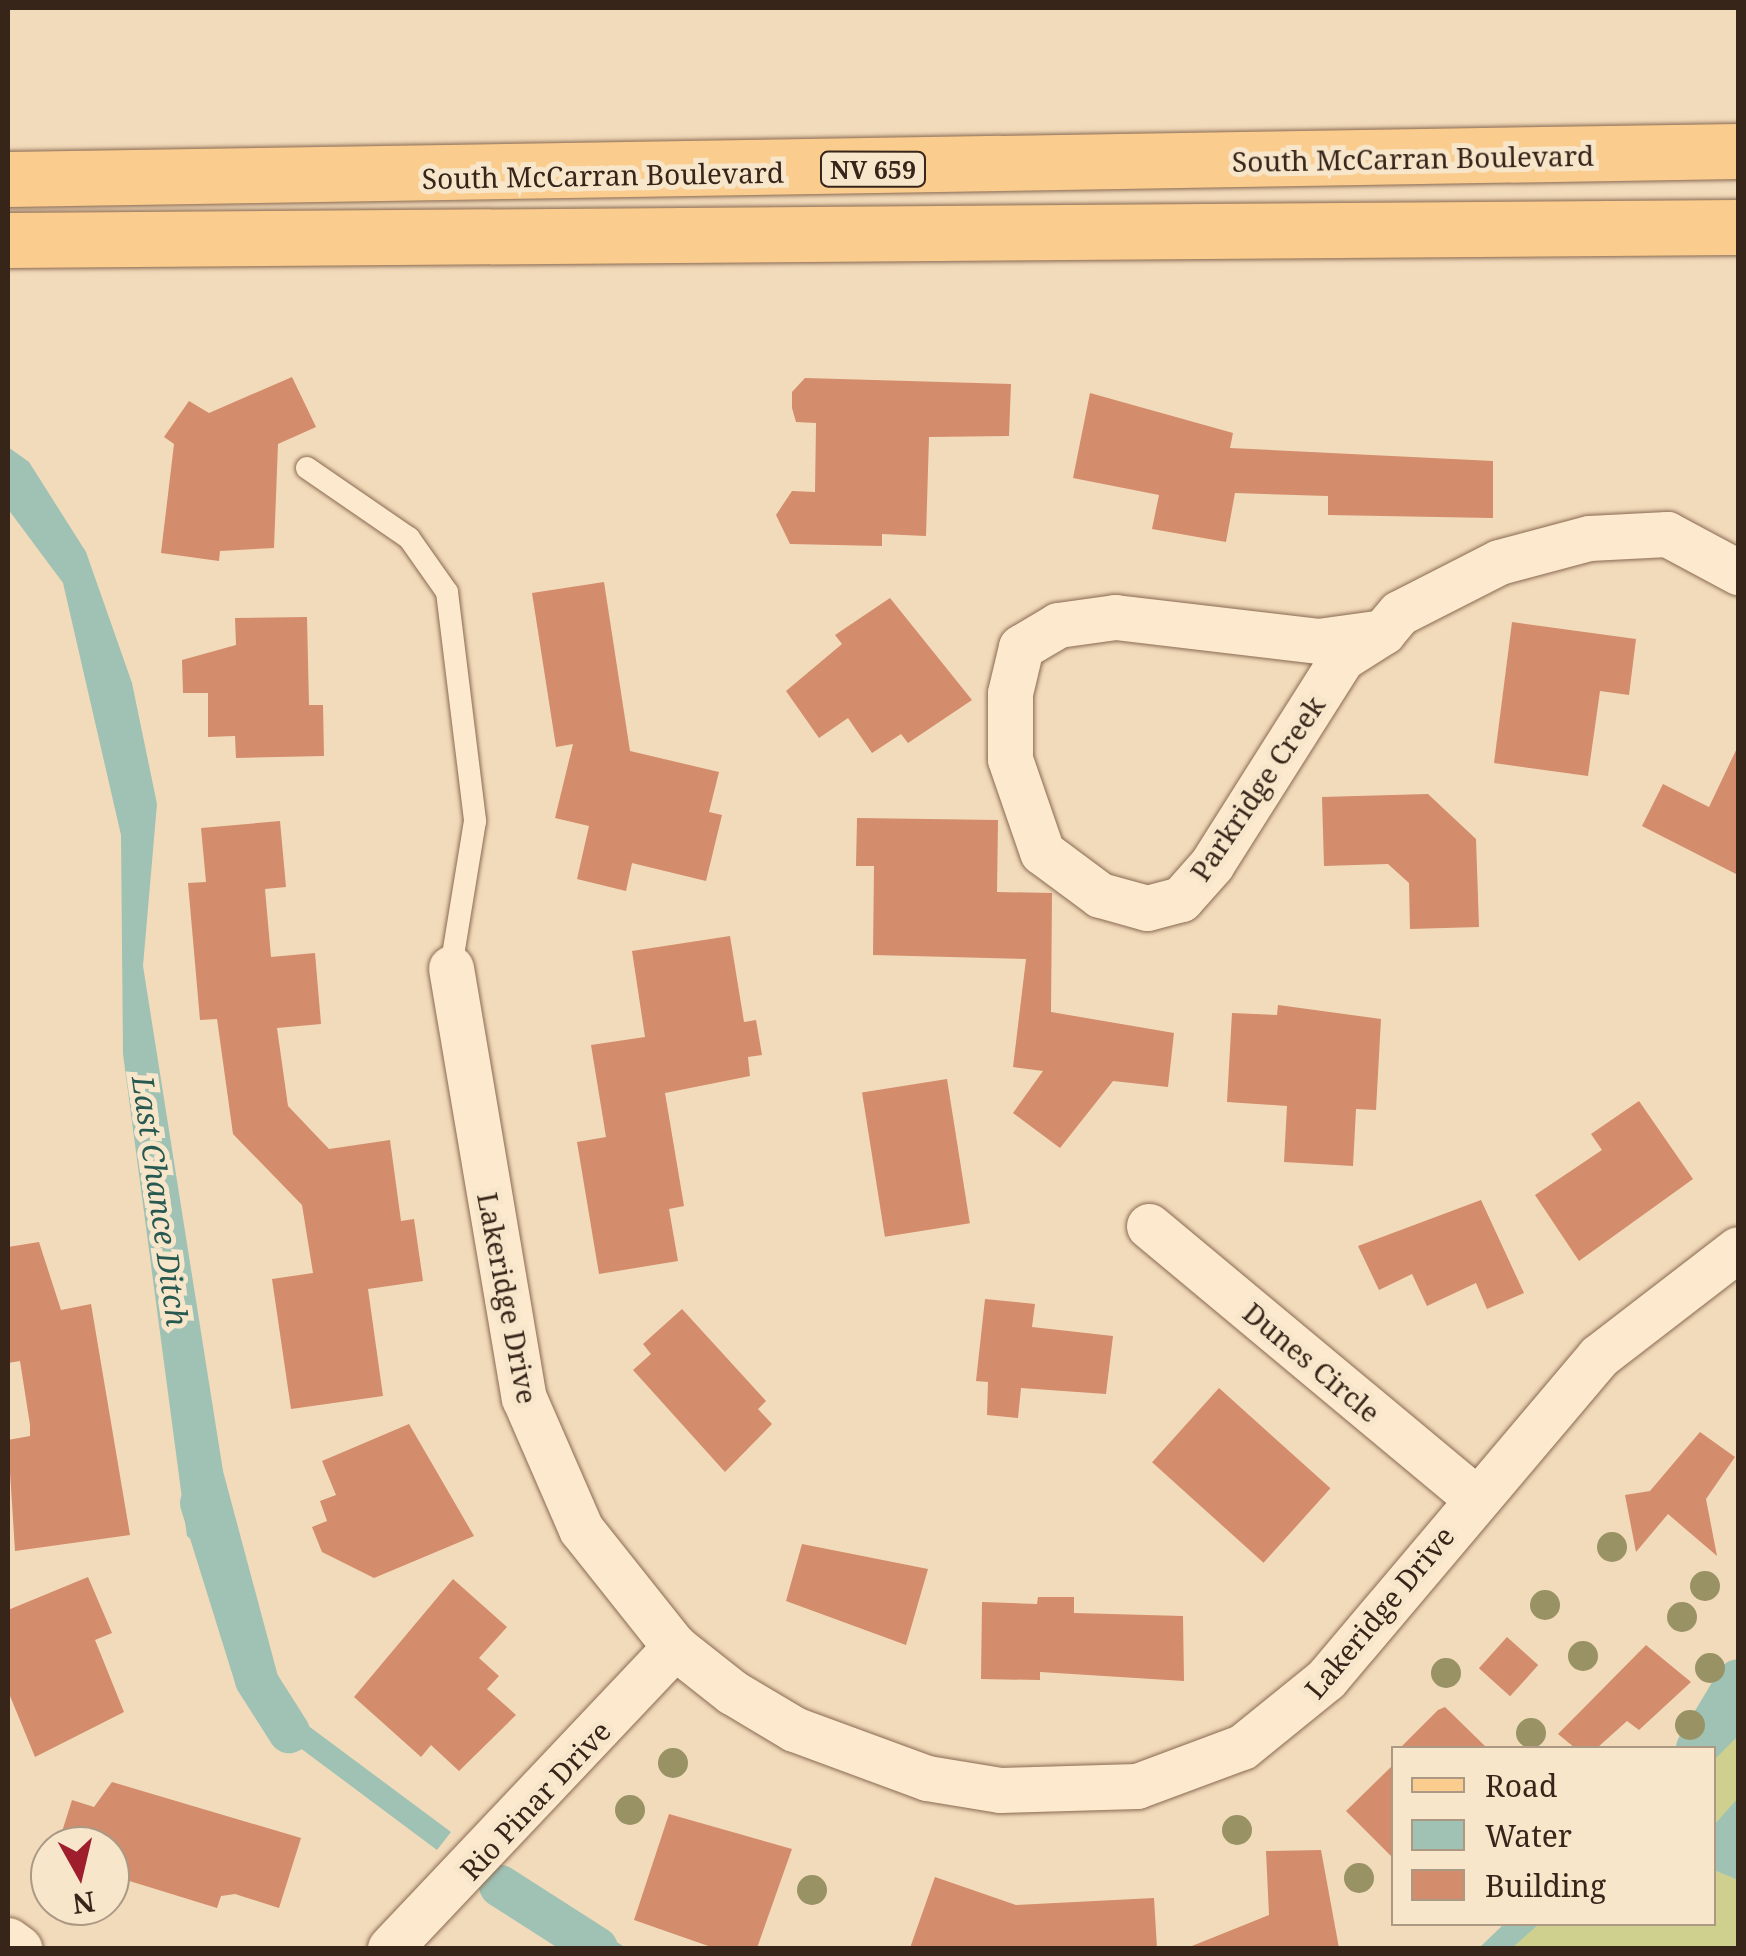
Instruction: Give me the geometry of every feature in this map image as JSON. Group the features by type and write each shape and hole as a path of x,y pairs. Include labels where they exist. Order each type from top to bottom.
{"main road":[{"name":"South McCarran Boulevard","path":"8,179 1738,152"},
{"name":"South McCarran Boulevard","path":"8,240 1738,227"}],"street":[{"path":"1384,632 1400,613 1499,562 1588,538 1667,534 1738,572"},
{"name":"Parkridge Creek","path":"1115,616 1318,641 1384,632 1342,658 1181,899 1147,908 1100,895 1042,852 1010,760 1010,693 1022,647 1058,624 1115,616"},
{"name":"Lakeridge Drive","path":"451,968 524,1398 581,1528 675,1647 763,1710 860,1758 1000,1790 1136,1786 1193,1770 1286,1718 1599,1356 1738,1250"},
{"name":"Dunes Circle","path":"1149,1226 1475,1498"},
{"name":"Rio Pinar Drive","path":"390,1948 675,1647"},
{"path":"8,1940 19,1948"}],"lane":[{"path":"307,468 409,538 447,592 476,820 451,968"}],"green space":[{"path":"1738,1685 1738,1948 1501,1948 1526,1926 1716,1926 1716,1746"}],"water":[{"path":"8,447 29,462 86,552 132,683 157,804 143,966 223,1471 287,1710 451,1832 437,1850 272,1727 217,1561 187,1536 123,1054 121,835 63,583 8,509"},
{"path":"1738,1693 1738,1736 1716,1758 1716,1746 1698,1746"},
{"path":"1738,1798 1738,1880 1716,1871 1716,1823"},
{"path":"534,1888 626,1948 588,1948 519,1904"},
{"path":"1502,1926 1537,1926 1512,1948 1479,1948"}],"building":[{"path":"292,377 316,427 278,444 274,548 220,551 219,561 161,553 174,444 164,437 189,401 209,413"},
{"path":"805,378 1011,384 1009,436 929,437 926,536 882,534 882,546 790,544 776,515 792,491 815,492 816,423 796,422 792,408 792,392"},
{"path":"1090,393 1233,433 1230,448 1493,461 1493,518 1328,515 1328,496 1235,493 1226,542 1152,529 1159,495 1073,478"},
{"path":"604,582 630,751 719,772 709,812 722,815 706,881 632,863 626,891 577,879 589,826 555,818 573,744 556,747 532,593"},
{"path":"890,598 972,700 908,743 901,734 872,753 848,718 819,738 786,691 842,644 835,635"},
{"path":"307,617 309,705 323,705 324,756 236,758 235,736 208,737 208,693 183,693 182,660 236,645 235,618"},
{"path":"1512,622 1636,639 1629,695 1600,691 1588,776 1494,763"},
{"path":"1738,746 1738,875 1642,826 1663,784 1709,807"},
{"path":"1428,794 1476,839 1479,927 1410,929 1409,883 1388,864 1324,866 1322,797"},
{"path":"857,818 998,820 997,892 1052,893 1051,1012 1174,1033 1168,1087 1113,1081 1060,1148 1013,1113 1043,1071 1013,1067 1026,959 873,955 874,866 856,866"},
{"path":"280,821 286,887 265,889 271,957 315,953 321,1024 277,1028 288,1106 329,1149 390,1140 401,1221 414,1219 423,1281 368,1289 383,1396 291,1409 272,1279 313,1273 302,1205 233,1134 217,1019 200,1020 188,883 206,882 201,828"},
{"path":"730,936 744,1022 756,1020 762,1055 748,1057 750,1076 665,1093 684,1206 669,1209 678,1261 599,1274 577,1142 606,1137 591,1045 645,1037 632,951"},
{"path":"1278,1005 1381,1019 1376,1110 1356,1109 1353,1166 1284,1162 1287,1106 1227,1102 1232,1013 1277,1015"},
{"path":"947,1079 970,1223 885,1237 862,1092"},
{"path":"1639,1101 1693,1179 1579,1261 1535,1195 1602,1150 1591,1134"},
{"path":"1481,1200 1524,1293 1487,1309 1476,1283 1427,1306 1412,1274 1379,1290 1358,1246"},
{"path":"39,1242 61,1310 91,1304 130,1535 15,1551 8,1440 30,1436 30,1425 20,1361 8,1363 8,1247"},
{"path":"985,1299 1035,1304 1032,1327 1113,1336 1106,1394 1021,1388 1018,1418 987,1415 988,1382 976,1381"},
{"path":"682,1309 766,1401 758,1409 772,1424 725,1472 633,1370 651,1354 643,1344"},
{"path":"1219,1388 1330,1488 1264,1563 1152,1462"},
{"path":"409,1424 474,1536 374,1578 322,1552 312,1527 327,1521 320,1501 336,1495 322,1461"},
{"path":"1700,1432 1735,1457 1706,1499 1717,1556 1668,1514 1636,1552 1625,1495 1650,1491"},
{"path":"802,1544 928,1569 906,1645 786,1601"},
{"path":"88,1577 112,1633 95,1640 124,1712 35,1757 8,1691 8,1610"},
{"path":"453,1579 507,1627 479,1658 499,1676 487,1689 516,1715 459,1771 431,1745 421,1757 354,1697"},
{"path":"1038,1597 1074,1597 1074,1613 1183,1616 1184,1681 1040,1672 1040,1680 981,1679 982,1602 1037,1604"},
{"path":"1507,1637 1538,1665 1510,1696 1479,1668"},
{"path":"1646,1645 1691,1682 1639,1730 1627,1721 1599,1746 1573,1746 1558,1734"},
{"path":"1445,1707 1485,1746 1402,1746"},
{"path":"1391,1767 1391,1856 1346,1811"},
{"path":"112,1782 301,1838 279,1908 235,1894 221,1896 217,1908 130,1881 130,1826 64,1826 72,1800 94,1807"},
{"path":"669,1814 792,1849 757,1948 714,1948 634,1920"},
{"path":"1321,1850 1339,1948 1187,1948 1269,1915 1266,1851"},
{"path":"935,1877 1016,1905 1154,1898 1157,1948 910,1948"}],"waterway":[{"name":"Last Chance Ditch","path":"201,1503 256,1680 289,1732"},
{"name":"Last Chance Ditch","path":"1698,1746 1738,1680"},
{"name":"Last Chance Ditch","path":"500,1886 597,1948"}]}
